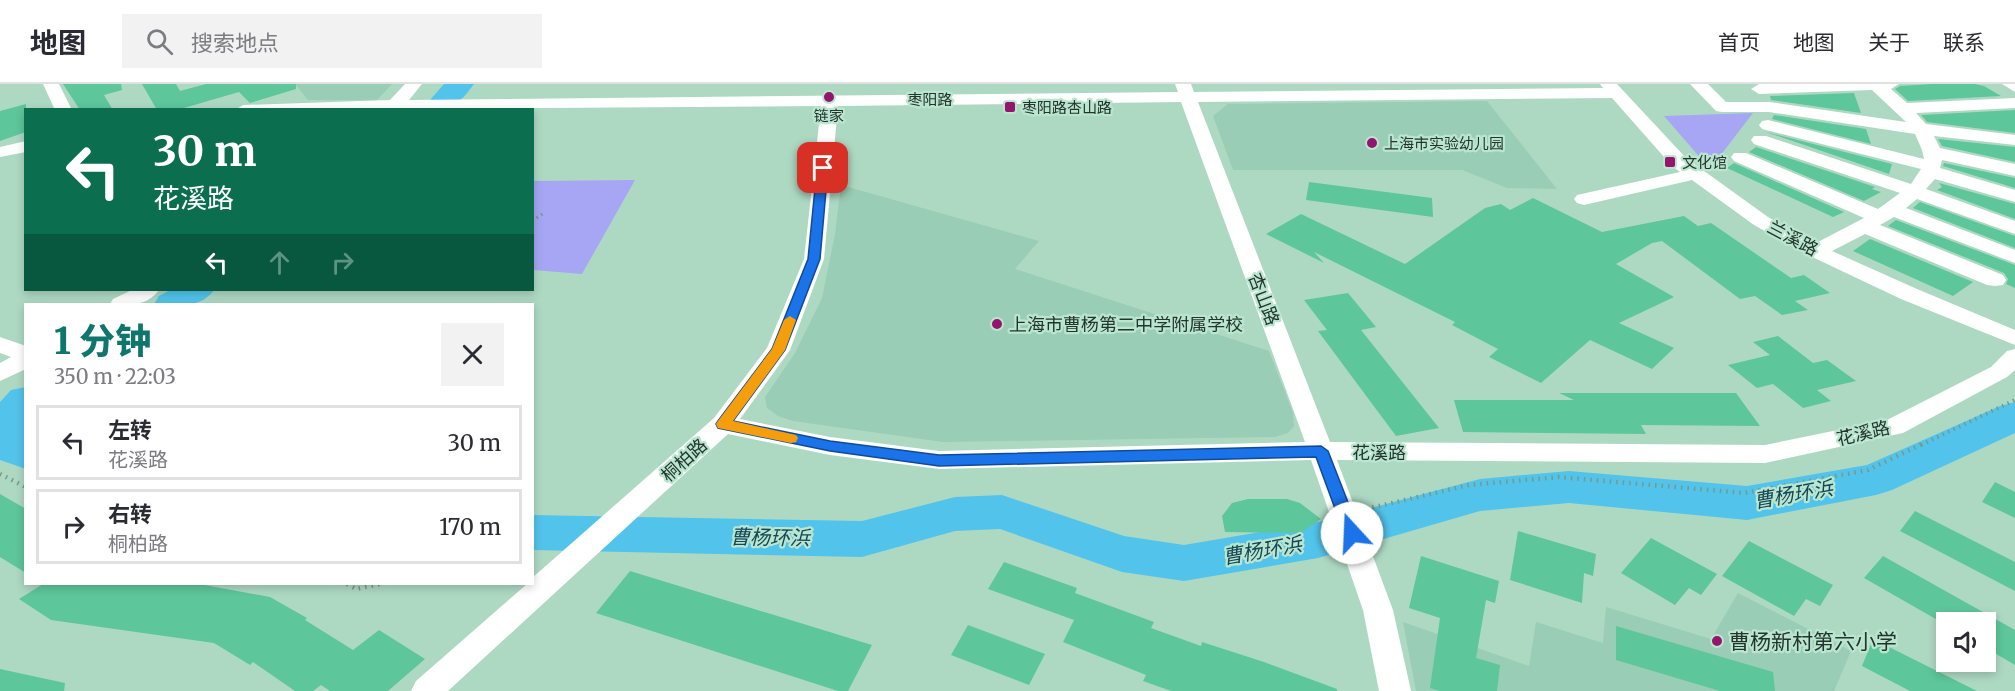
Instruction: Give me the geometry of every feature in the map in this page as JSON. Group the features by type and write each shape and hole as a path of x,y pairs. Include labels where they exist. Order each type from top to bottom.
{"street":[{"path":"51,84 63,108"},
{"path":"391,108 414,84"},
{"path":"1698,84 1722,107 1766,124 1913,191 2015,228"},
{"path":"1875,84 1903,108 1920,129 1931,163"},
{"path":"1766,124 1756,87 1891,84"},
{"name":"枣阳路","path":"281,108 830,100 1185,91 1612,88"},
{"name":"兰溪路","path":"1612,88 1679,162 1761,221 1815,251 1909,294 2015,338"},
{"name":"杏山路","path":"1185,91 1359,553 1378,610 1395,691"},
{"path":"1903,108 2013,92"},
{"name":"桐柏路","path":"427,691 723,424 778,350 814,259 830,100"},
{"path":"1766,124 1920,129 2015,140"},
{"path":"1766,124 1931,163 2015,196"},
{"path":"1766,124 1740,157 1870,222 1995,280"},
{"path":"0,152 24,146"},
{"path":"1931,163 2015,170"},
{"path":"1815,251 1870,222 1913,191 1931,163"},
{"path":"1584,199 1695,174"},
{"path":"1870,222 2015,257"},
{"path":"123,303 146,291"},
{"path":"0,344 24,356"},
{"name":"花溪路","path":"723,424 830,446 939,460 1321,451 1765,454 1894,427 1999,372 2015,356"},
{"path":"0,373 24,358"}],"path":[{"path":"534,220 544,213"},
{"path":"0,474 24,486"},
{"path":"349,585 356,589 375,585"}],"shaded area":[{"path":"295,84 392,84 377,100 308,100"},
{"name":"上海市实验幼儿园","path":"1487,101 1557,189 1507,188 1462,170 1233,170 1213,116 1228,104"},
{"path":"1753,113 1710,169 1664,116"},
{"path":"635,180 582,274 534,270 534,181"},
{"name":"上海市曹杨第二中学附属学校","path":"841,185 1039,241 1015,269 1269,351 1293,413 1294,426 1288,433 1275,437 943,442 793,421 778,416 767,408 765,397 795,353 822,298 835,234"},
{"name":"曹杨新村第六小学","path":"1738,593 1851,651 1834,691 1416,691 1403,622 1529,666 1536,622 1603,643 1606,607 1711,639"}],"building":[{"path":"63,84 121,84 122,90 104,95 112,108 79,108"},
{"path":"142,84 176,84 180,91 206,84 296,84 296,89 250,103 239,92 184,108 156,108"},
{"path":"1975,84 1984,86 2001,96 1908,101 1895,89 1900,86"},
{"path":"1854,93 1861,113 1771,100 1770,96"},
{"path":"26,104 24,133 0,141 0,111"},
{"path":"2015,110 2015,133 1927,122 1921,115"},
{"path":"1774,115 1866,129 1871,144 1772,119"},
{"path":"1766,132 1892,164 1889,174"},
{"path":"1938,139 2015,147 2015,162 1942,146"},
{"path":"1756,147 1875,187 1872,189 1881,192 1864,201 1749,152"},
{"path":"1734,163 1844,212 1833,217 1727,168"},
{"path":"1944,163 2015,178 2015,188 1943,166"},
{"path":"1309,182 1432,198 1433,217 1306,200"},
{"path":"1939,183 2015,204 2015,219 1937,190 1942,187"},
{"path":"1533,198 1602,232 1684,216 1698,226 1711,223 1791,278 1804,275 1830,293 1795,301 1808,310 1782,315 1755,296 1740,299 1662,241 1652,243 1616,264 1674,297 1619,323 1674,348 1652,369 1590,340 1541,383 1489,357 1498,349 1452,325 1455,322 1314,252 1324,263 1266,234 1301,214 1405,264 1485,208 1501,204 1510,210"},
{"path":"1920,202 2015,236 2015,248 1913,208"},
{"path":"1896,220 2015,265 2015,288 2006,284 2008,279 2004,273 1888,226"},
{"path":"1870,239 1973,282 1953,296 1853,251"},
{"path":"1348,293 1376,327 1361,330 1439,428 1396,436 1318,331 1327,330 1304,300"},
{"path":"1778,336 1813,363 1827,360 1856,381 1817,390 1831,401 1803,408 1773,384 1757,388 1728,365 1770,355 1753,342"},
{"path":"1559,393 1736,393 1760,426 1641,425 1646,434 1463,432 1454,400 1574,400"},
{"path":"1995,482 2015,492 2015,518 1982,502"},
{"path":"0,494 24,508 24,572 0,557"},
{"path":"1248,499 1287,499 1300,503 1321,519 1300,533 1225,532 1222,516 1232,503"},
{"path":"1915,511 2015,562 2015,591 1900,531"},
{"path":"1518,531 1596,554 1593,576 1584,573 1582,603 1510,580"},
{"path":"1651,538 1717,574 1701,595 1689,588 1675,605 1621,573"},
{"path":"1749,541 1833,585 1820,606 1806,599 1794,616 1722,576"},
{"path":"1421,556 1499,581 1495,603 1486,600 1476,658 1500,665 1497,691 1440,691 1430,688 1440,618 1409,608"},
{"path":"1883,556 1983,612 1936,612 1936,619 1864,578"},
{"path":"1004,562 1077,588 1075,593 1154,622 1151,628 1201,646 1202,642 1264,662 1337,689 1337,691 1171,691 1143,681 1146,675 1063,642 1074,620 988,589"},
{"path":"630,571 872,645 848,691 838,691 596,613"},
{"path":"41,585 204,585 270,597 307,618 305,620 353,650 379,630 425,659 388,691 330,691 321,685 313,691 295,691 253,662 250,665 214,643 51,620 19,599"},
{"path":"1996,619 2015,630 2015,665 1996,654"},
{"path":"968,625 1045,654 1029,685 951,655"},
{"path":"1616,626 1773,672 1775,691 1720,691 1616,660"},
{"path":"1873,639 1977,691 1910,691 1862,666"},
{"path":"0,669 65,683 64,691 0,691"}],"waterway":[{"name":"曹杨环浜","path":"444,100 460,84"},
{"name":"曹杨环浜","path":"174,303 194,291"},
{"name":"曹杨环浜","path":"24,402 12,415 8,447 24,453"},
{"name":"曹杨环浜","path":"534,532 862,539 955,514 1002,512 1122,554 1184,563 1318,540 1480,495 1569,487 1747,503 1876,479 2015,416"}],"slow traffic":[{"path":"790,320 778,350 723,424 791,438"}],"place":[{"name":"链家","path":"829,97"},
{"name":"枣阳路杏山路","path":"1010,107"},
{"name":"上海市实验幼儿园","path":"1372,143"},
{"name":"文化馆","path":"1670,162"},
{"name":"上海市曹杨第二中学附属学校","path":"997,324"},
{"name":"曹杨新村第六小学","path":"1717,641"}],"route":[{"path":"823,168 814,259 778,350 723,424 830,446 939,460 1321,451 1352,533"}]}
